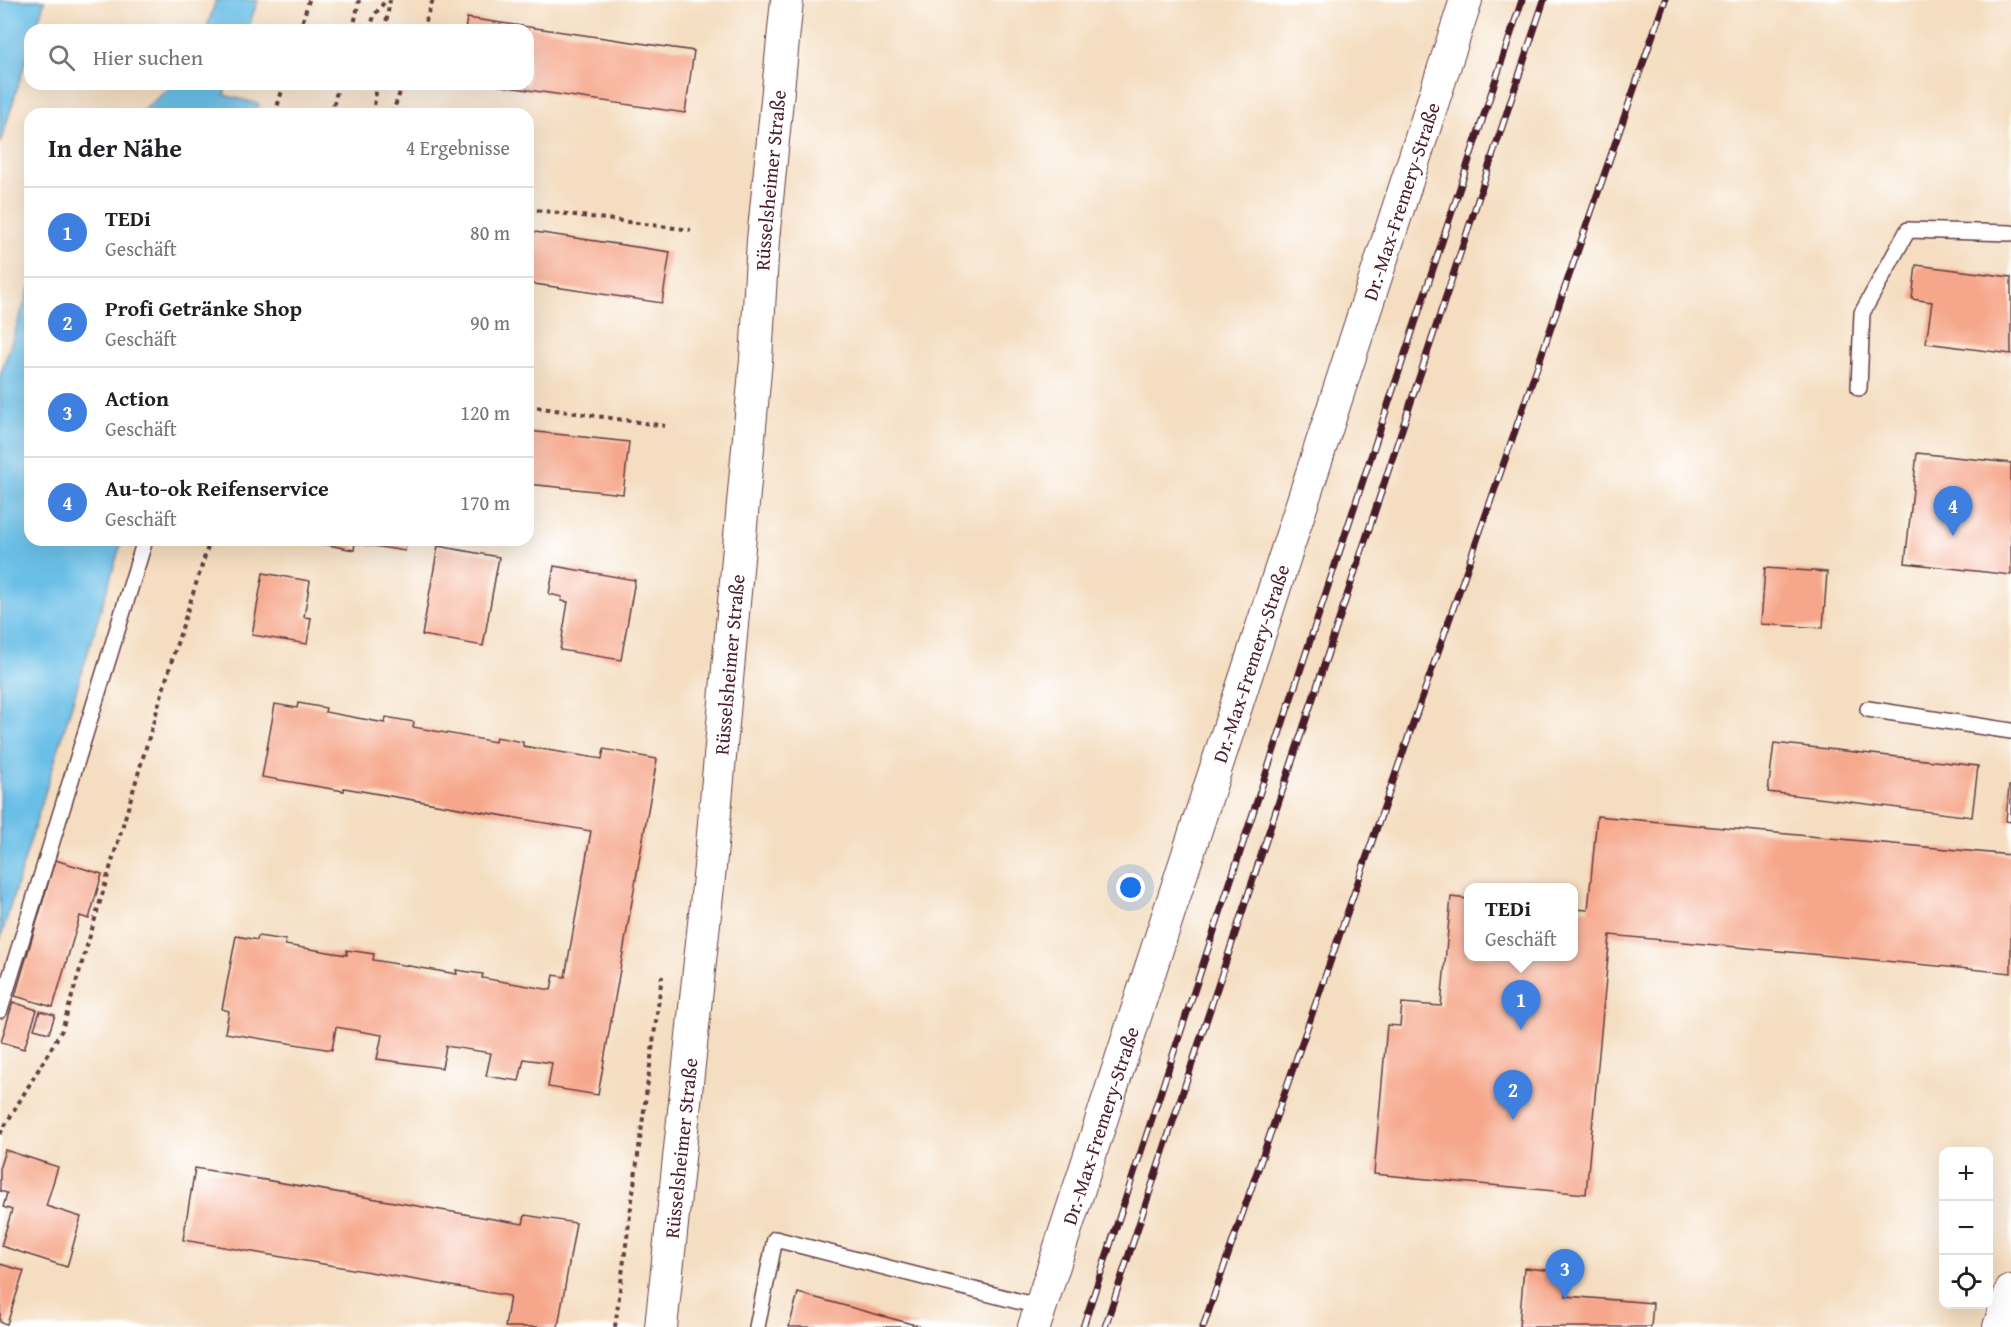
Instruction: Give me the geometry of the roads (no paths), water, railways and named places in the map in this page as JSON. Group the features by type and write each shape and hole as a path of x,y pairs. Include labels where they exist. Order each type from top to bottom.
{"street":[{"name":"Rüsselsheimer Straße","path":"661,1327 710,867 756,360 763,240 787,0"},
{"name":"Dr.-Max-Fremery-Straße","path":"1038,1317 1466,0"},
{"path":"1999,1327 2011,1291"}],"lane":[{"path":"1859,388 1862,313 1908,231 2011,233"},
{"path":"0,1010 143,546"},
{"path":"1868,710 2011,731"},
{"path":"757,1327 775,1239 1038,1317"}],"water":[{"path":"0,0 45,0 37,24 24,24 24,66 0,144"},
{"path":"216,0 258,0 249,24 208,24"},
{"path":"167,90 226,90 224,95 259,104 257,108 146,108"},
{"path":"24,305 24,546 120,546 0,940 0,376"}],"railway":[{"path":"1083,1327 1522,0"},
{"path":"1105,1327 1544,0"},
{"path":"1203,1327 1665,0"}],"place":[{"name":"Au-to-ok Reifenservice","path":"1953,536"},
{"name":"TEDi","path":"1521,1030"},
{"name":"Profi Getränke Shop","path":"1513,1120"},
{"name":"Action","path":"1565,1299"}]}
